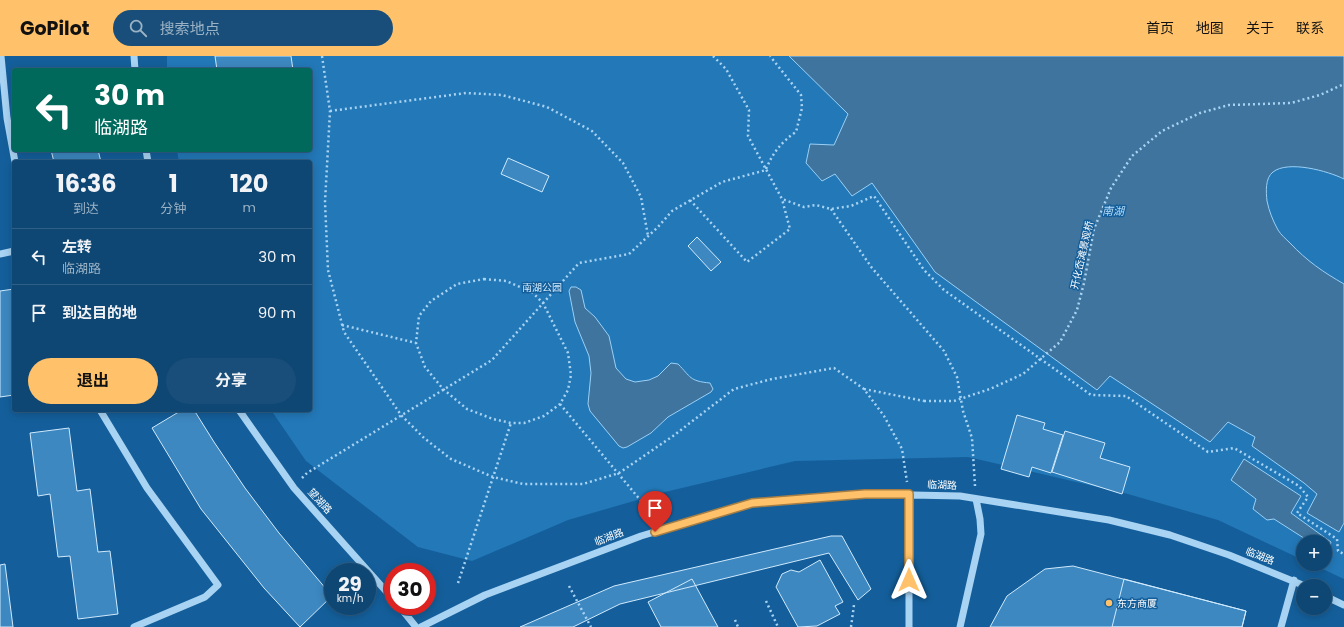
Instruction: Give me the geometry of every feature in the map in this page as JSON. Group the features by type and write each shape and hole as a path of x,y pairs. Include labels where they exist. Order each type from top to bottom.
{"street":[{"path":"1,56 7,118 12,146"},
{"path":"134,56 135,68"},
{"path":"0,254 12,251"},
{"path":"101,412 147,488 218,585 205,597 134,627"},
{"name":"望湖路","path":"241,412 252,430 294,488 384,589"},
{"name":"临湖路","path":"421,627 485,595 641,536 752,503 865,494 960,496 1109,520 1170,535 1229,555 1294,580"},
{"path":"909,494 909,627"},
{"path":"960,627 980,534 980,519 976,498"},
{"path":"1281,627 1294,580"},
{"path":"1332,599 1344,605"},
{"path":"406,615 416,627"}],"path":[{"path":"322,56 330,111 325,202 328,270 344,332 360,358 401,415 424,438 451,459 493,476 523,484 583,484 619,473 673,436 734,389 772,379 834,368 864,389 884,416 902,449 909,494"},
{"path":"690,200 747,262 790,229 782,198 748,136 749,110 726,69 713,56"},
{"path":"766,170 771,158 779,146 785,139 796,132 802,108 801,95 770,56"},
{"name":"开化岙滩景观桥","path":"864,389 924,401 954,401 990,389 1022,374 1060,342 1077,310 1084,283 1094,229 1111,188 1132,156 1162,132 1200,113 1229,105 1291,103 1320,95 1344,84"},
{"path":"330,111 466,93 502,95 547,107 592,131 623,163 641,197 648,236"},
{"path":"294,488 308,473 492,360 579,263 629,254 658,227 672,210 722,182 766,170"},
{"path":"782,198 804,207 816,205 831,209 851,206 874,196 924,270 944,290 1090,395 1126,396 1208,452 1234,448 1299,486 1308,497 1297,513 1337,539 1338,551 1344,554"},
{"path":"831,209 872,268 944,351 957,377 963,411 972,438 976,498"},
{"path":"484,279 506,281 532,292 543,303 568,353 571,375 568,390 560,404 544,416 524,423 510,423 493,419 467,408 443,389 425,367 416,343 419,316 431,301 457,284 484,279"},
{"path":"342,325 416,343"},
{"path":"560,404 647,508"},
{"path":"458,583 510,423"},
{"path":"569,586 591,627"},
{"path":"766,601 778,627"},
{"path":"851,627 854,605"},
{"path":"735,620 738,627"}],"green space":[{"name":"南湖公园","path":"167,56 1344,56 1344,579 1327,571 1332,571 1332,535 1296,535 1296,557 1218,520 1128,494 968,457 795,461 665,492 568,520 472,561 418,547 306,461 272,412 312,412 312,160 179,160 177,152 312,152 312,68 167,68"}],"water":[{"name":"南湖","path":"789,56 1344,56 1344,179 1318,170 1288,167 1273,172 1270,175 1267,181 1266,189 1270,212 1276,227 1281,234 1309,261 1344,284 1344,523 1339,532 1307,513 1317,494 1252,446 1255,437 1228,422 1210,442 1110,376 1097,390 935,272 872,183 852,196 835,174 822,181 806,163 810,144 834,145 848,114"},
{"path":"571,287 576,287 581,290 585,308 595,317 609,336 616,368 626,379 635,382 649,380 658,376 671,363 678,364 694,380 710,383 713,389 711,392 668,417 651,433 627,447 623,448 619,446 590,411 588,404 591,373 589,356 575,322 569,291"},
{"path":"1244,459 1301,496 1291,513 1321,535 1299,535 1274,519 1267,520 1253,509 1256,499 1231,480"}],"building":[{"path":"215,56 291,56 293,68 217,68"},
{"path":"52,152 98,152 100,160 54,160"},
{"path":"508,158 549,176 542,192 501,174"},
{"path":"697,237 721,262 711,271 688,246"},
{"path":"12,289 12,395 0,397 0,291"},
{"path":"179,412 195,412 245,488 279,533 324,586 324,604 300,627 264,588 201,509 152,428"},
{"path":"1017,415 1045,423 1043,429 1063,435 1051,473 1032,467 1029,477 1001,469"},
{"path":"69,428 77,491 90,489 98,552 110,551 118,614 78,619 70,556 58,557 50,494 38,496 30,433"},
{"path":"1065,431 1105,443 1100,458 1130,467 1122,494 1052,472"},
{"path":"831,536 842,536 871,589 858,600 829,553 620,604 573,627 520,627 614,586"},
{"path":"820,560 843,602 835,606 840,614 817,626 798,627 776,587 782,574 791,570 799,572"},
{"path":"5,564 13,627 0,627 0,565"},
{"name":"东方商厦","path":"1073,566 1246,611 1242,627 990,627 1007,596 1045,569"},
{"path":"692,579 718,627 661,627 648,602"},
{"path":"1124,579 1246,611 1242,627 1112,627"}],"place":[{"name":"东方商厦","path":"1109,603"}],"route":[{"path":"655,532 752,503 865,494 909,494 909,580"}]}
